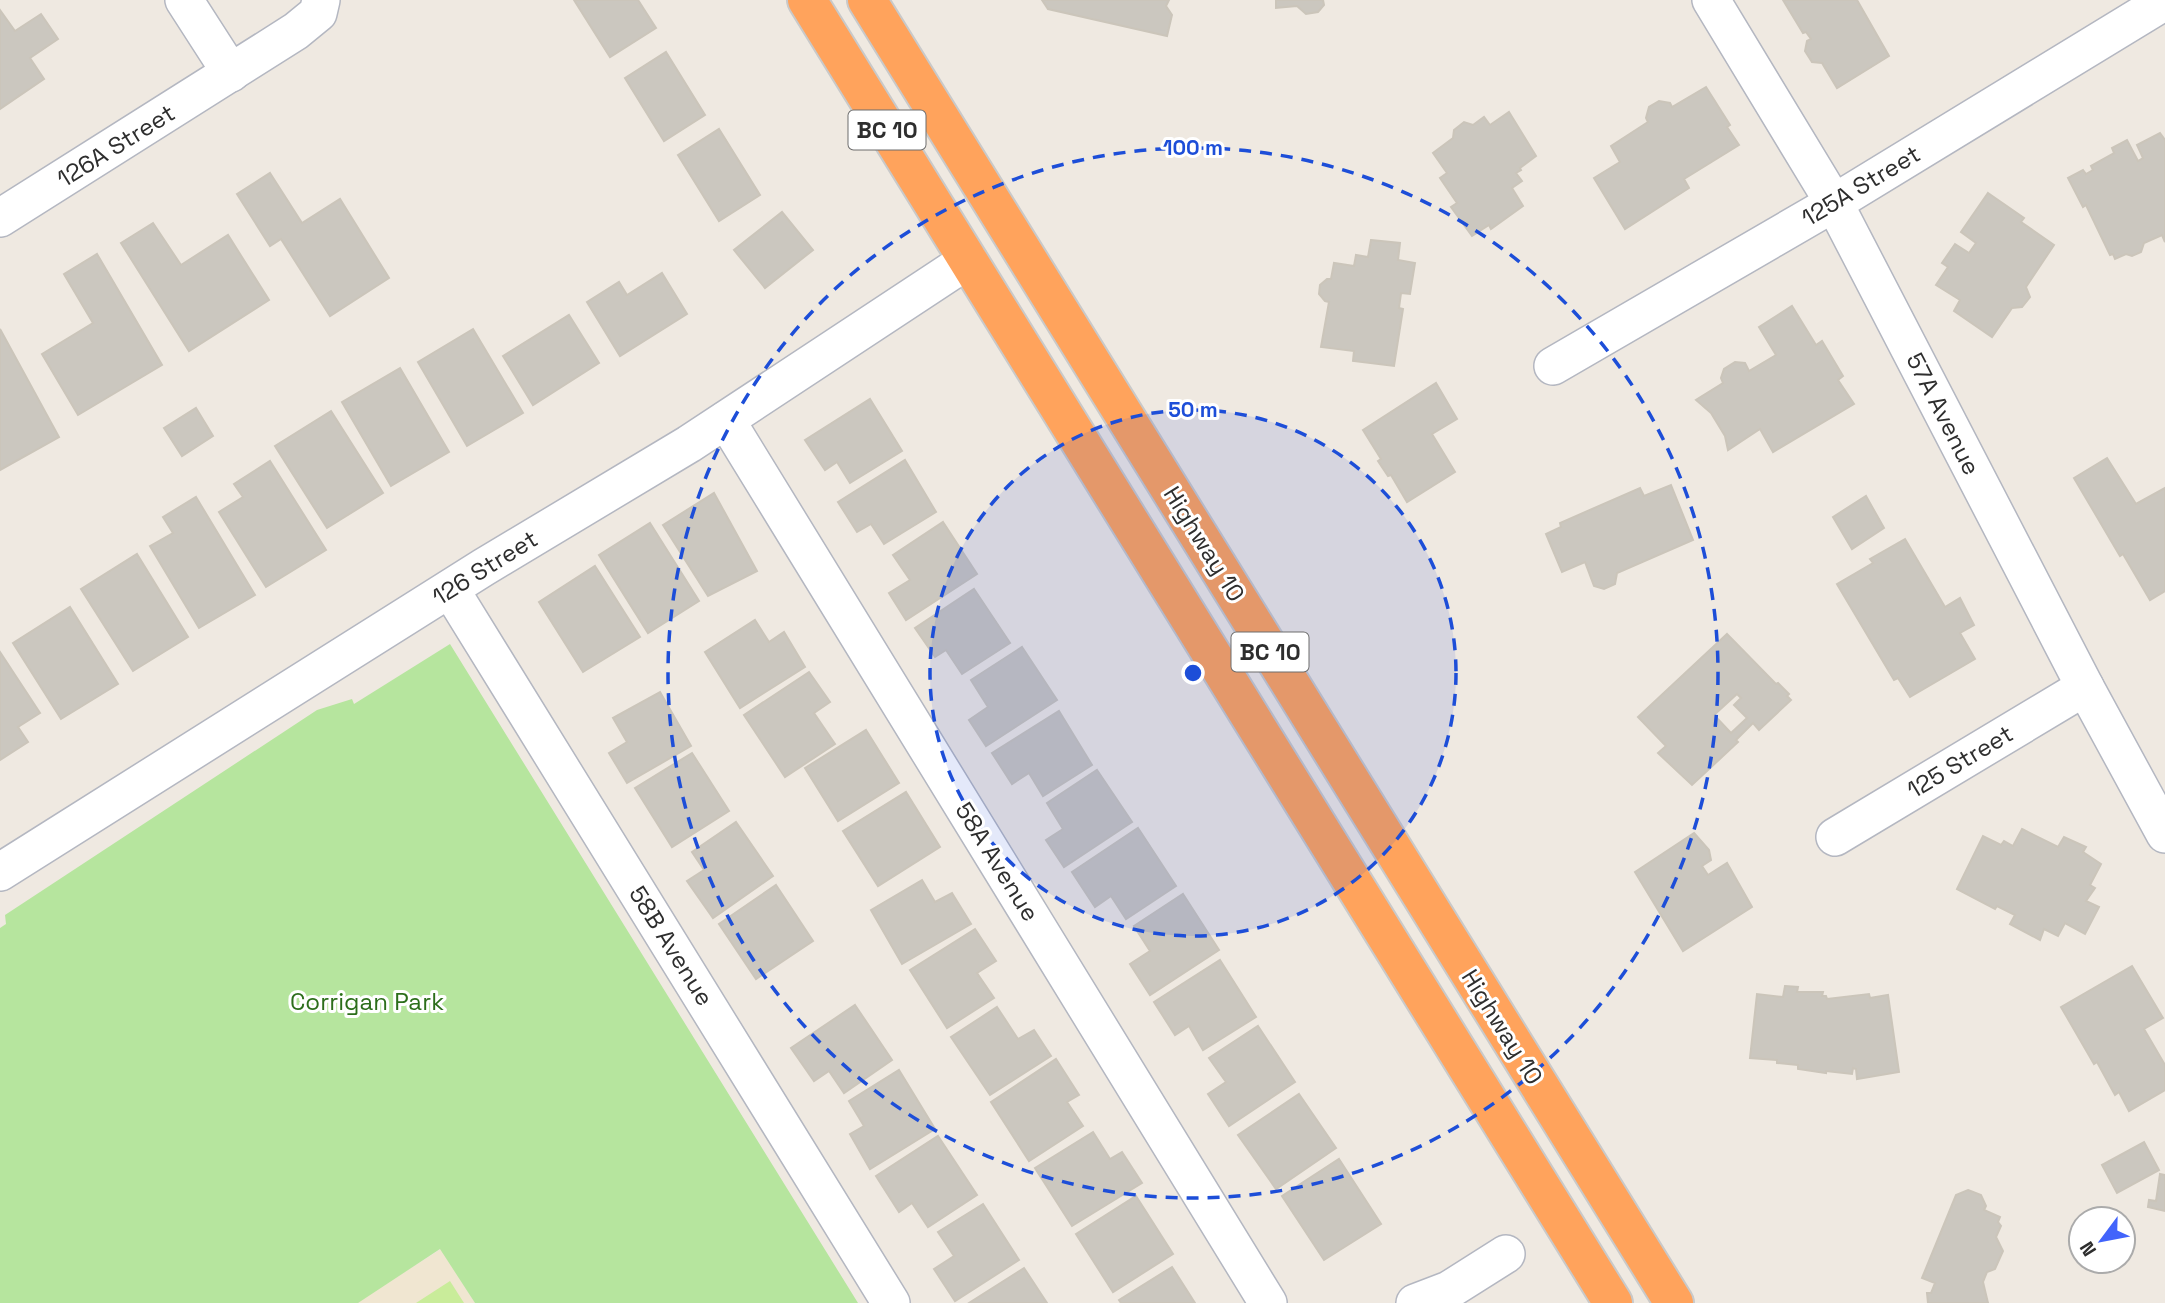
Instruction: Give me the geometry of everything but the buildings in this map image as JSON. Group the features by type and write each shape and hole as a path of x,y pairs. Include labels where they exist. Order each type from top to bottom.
{"highway":[{"name":"Highway 10","path":"807,0 1613,1303"},
{"name":"Highway 10","path":"867,0 1674,1303"}],"street":[{"path":"184,0 231,73"},
{"name":"126A Street","path":"0,218 296,31 318,13 321,0"},
{"name":"57A Avenue","path":"1711,0 1834,203 2085,687 2165,834"},
{"name":"125A Street","path":"1553,366 1834,203 2165,1"},
{"name":"126 Street","path":"0,872 450,589 726,420 968,260"},
{"name":"58A Avenue","path":"726,420 1268,1303"},
{"name":"58B Avenue","path":"450,589 891,1303"},
{"name":"125 Street","path":"1835,837 2085,687"},
{"path":"1415,1303 1449,1290 1506,1254"}],"shaded area":[{"path":"441,1249 475,1303 356,1303"}],"green space":[{"name":"Corrigan Park","path":"450,644 858,1303 475,1303 440,1249 358,1303 0,1303 0,928 6,924 5,915 317,710 352,699 354,704"},
{"path":"450,1281 464,1303 416,1303"}]}
